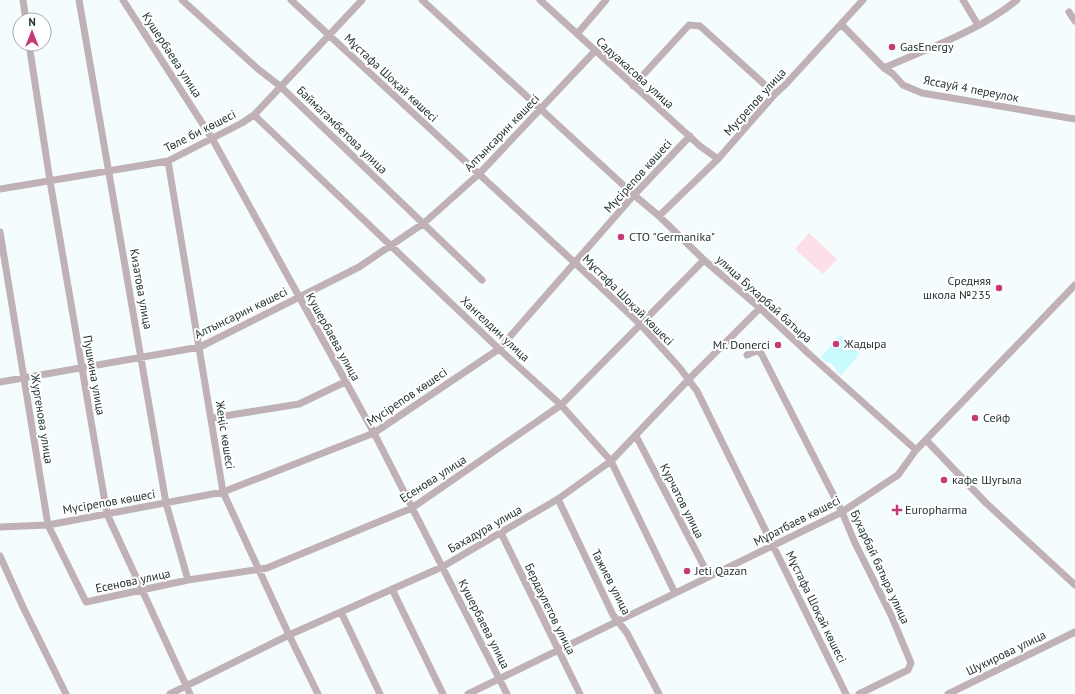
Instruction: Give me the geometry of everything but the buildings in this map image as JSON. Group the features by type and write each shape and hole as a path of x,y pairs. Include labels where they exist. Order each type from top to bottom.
{"street":[{"path":"23,0 25,12"},
{"name":"Кизатова улица","path":"79,0 166,503 188,580"},
{"name":"Кушербаева улица","path":"123,0 212,139 374,434 507,694"},
{"name":"Баймагамбетова улица","path":"182,0 258,70 280,86 482,280"},
{"name":"Мұстафа Шоқай көшесі","path":"291,0 640,324 689,379 697,391 846,694"},
{"name":"Төле би көшесі","path":"0,189 168,161 212,139 254,115 362,0"},
{"name":"улица Бухарбай батыра","path":"422,0 634,195 659,216 704,260 760,308 916,450"},
{"name":"Садуакасова улица","path":"540,0 633,86 718,159"},
{"path":"577,34 606,0"},
{"name":"Мусрепов улица","path":"659,216 718,159 775,94 863,0"},
{"path":"963,0 978,25"},
{"path":"884,68 978,25 1010,6 1017,0"},
{"path":"1069,12 1075,21"},
{"name":"Яссауй 4 переулок","path":"841,24 884,68 893,74 903,85 922,92 1075,119"},
{"path":"633,86 689,25 700,26 775,94"},
{"name":"Алтынсарин көшесі","path":"0,382 200,347 359,267 424,223 479,174 595,51"},
{"name":"Пушкина улица","path":"30,52 81,368 107,514 190,694"},
{"name":"Хангелдин улица","path":"254,115 561,405 611,461 675,593"},
{"name":"Мүсірепов көшесі","path":"0,527 48,525 223,492 374,434 499,348 634,195 690,136"},
{"name":"Жеңіс көшесі","path":"168,161 212,418 223,492 318,694"},
{"name":"Жургенова улица","path":"0,232 48,525 86,602"},
{"name":"Есенова улица","path":"86,602 188,580 267,568 412,508 561,405 704,260"},
{"name":"Мұратбаев көшесі","path":"468,694 617,620 842,512 898,475 916,450 1075,285"},
{"name":"Бахадура улица","path":"170,694 289,635 442,567 558,499 611,461 689,379 760,308"},
{"name":"Бухарбай батыра улица","path":"747,355 756,351 761,353 842,512 854,543 892,616 911,663 908,670 859,694"},
{"path":"212,418 299,404 345,382"},
{"name":"Курчатов улица","path":"636,436 708,576"},
{"path":"926,440 986,503 1075,585"},
{"name":"Тажиев улица","path":"558,499 610,608 627,633 659,694"},
{"name":"Бердаулетов улица","path":"501,533 580,694"},
{"path":"0,556 66,694"},
{"path":"392,589 443,694"},
{"path":"341,612 380,694"},
{"name":"Шукирова улица","path":"948,694 1075,632"}],"shaded area":[{"path":"809,233 837,259 823,274 795,249"},
{"path":"840,335 860,354 841,375 836,371 836,368 830,362 827,363 821,357"}],"place":[{"name":"GasEnergy","path":"892,47"},
{"name":"СТО \"Germanika\"","path":"621,237"},
{"name":"Средняя школа №235","path":"999,288"},
{"name":"Жадыра","path":"836,344"},
{"name":"Mr. Donerci","path":"778,345"},
{"name":"Сейф","path":"975,418"},
{"name":"кафе Шугыла","path":"944,480"},
{"name":"Europharma","path":"897,510"},
{"name":"Jeti Qazan","path":"687,571"}]}
